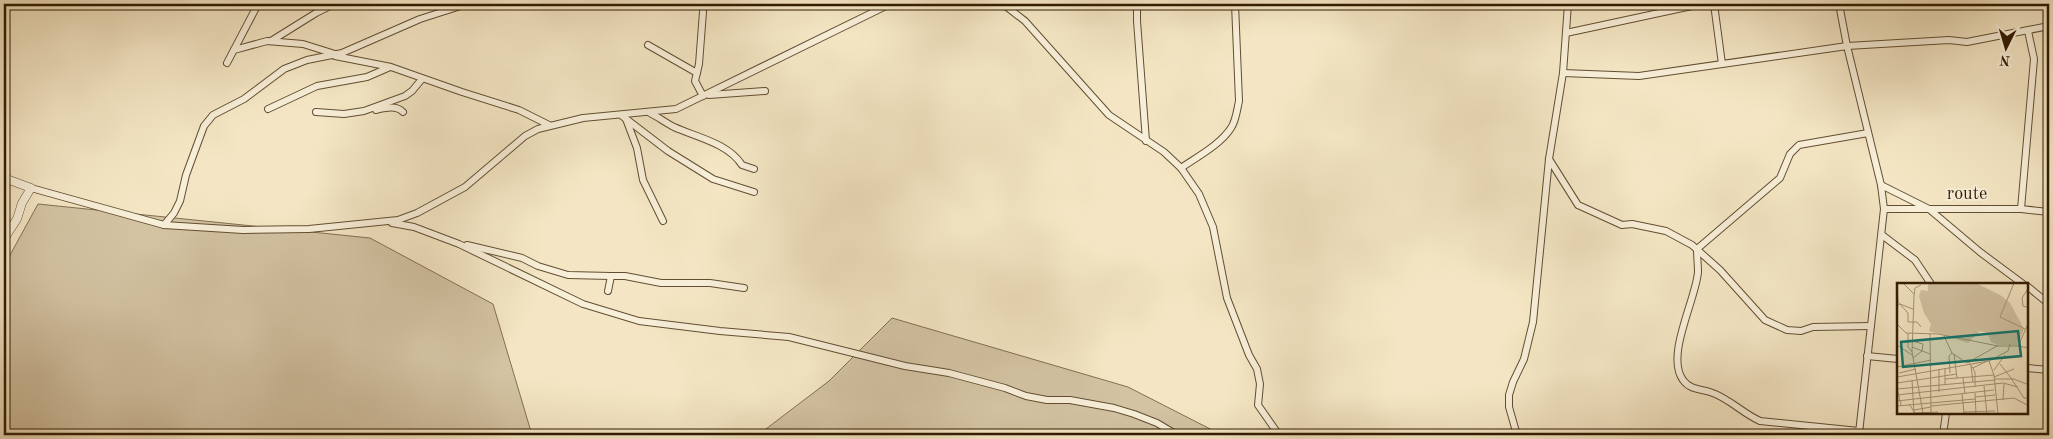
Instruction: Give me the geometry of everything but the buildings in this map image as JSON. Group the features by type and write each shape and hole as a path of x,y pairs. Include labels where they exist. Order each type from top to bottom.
{"street":[{"path":"227,63 258,4"},
{"path":"234,50 271,41 334,4"},
{"path":"164,225 174,213 180,201 186,175 207,121 244,99 284,69 307,60 342,53 420,20 467,4"},
{"path":"4,178 32,188 164,225 243,230 309,228 398,220 441,201 466,187 525,136 538,129 583,118 623,117 676,109 890,4"},
{"path":"1003,4 1025,21 1109,115 1164,152 1181,168 1199,194 1213,227 1227,298 1249,354 1257,369 1260,384 1258,405 1279,435"},
{"path":"1137,4 1146,141"},
{"path":"1181,168 1221,140 1232,128 1237,115 1239,102 1235,4"},
{"path":"1517,435 1509,407 1509,395 1524,359 1533,322 1550,159 1563,73 1568,4"},
{"path":"1566,33 1701,4"},
{"path":"1714,4 1722,64"},
{"path":"1697,249 1698,273 1683,325 1677,363 1683,380 1695,389 1710,392 1732,402 1746,414 1760,421 1859,433 1884,209 1881,185 1847,46 1839,4"},
{"path":"703,12 699,64 695,81 704,96"},
{"path":"1563,73 1639,76 1847,46 1949,40 1967,42 2049,26"},
{"path":"2021,209 2034,59 2028,31"},
{"path":"271,41 303,44 332,55 391,67 422,79 520,110 549,125"},
{"path":"648,45 697,73"},
{"path":"268,110 317,86 367,77 391,67"},
{"path":"316,112 344,114 364,111 409,94 422,79"},
{"path":"704,96 765,91"},
{"path":"364,111 366,113 393,107 400,108 404,112"},
{"path":"650,113 673,126 716,144 737,158 742,165 754,169"},
{"path":"623,117 668,151 713,179 754,192"},
{"path":"623,117 637,148 643,180 663,221"},
{"path":"1697,249 1780,178 1790,154 1800,145 1868,133"},
{"path":"1550,159 1578,205 1622,225 1632,224 1666,231 1697,249 1720,270 1765,320 1787,330 1801,331 1813,327 1871,326"},
{"path":"1881,185 1929,209 1980,252 2022,283"},
{"path":"4,238 17,219 22,203 32,188"},
{"name":"route","path":"1884,209 2021,209 2049,212"},
{"path":"368,222 414,227 458,244 583,304 639,322 789,336 905,366 949,373 1005,388 1026,396 1047,400 1070,400 1114,408 1157,423 1177,435"},
{"path":"1882,235 1915,260 1930,283"},
{"path":"458,244 522,258 538,266 575,277 625,276 662,283 710,283 744,288"},
{"path":"608,291 610,276"},
{"path":"2028,287 2049,303"},
{"path":"1867,356 1897,359"},
{"path":"2028,368 2049,370"},
{"path":"1943,435 1946,414"}],"shaded area":[{"path":"38,204 370,238 493,304 532,435 4,435 4,266"},
{"path":"892,318 1128,387 1222,435 758,435 829,381"}]}
